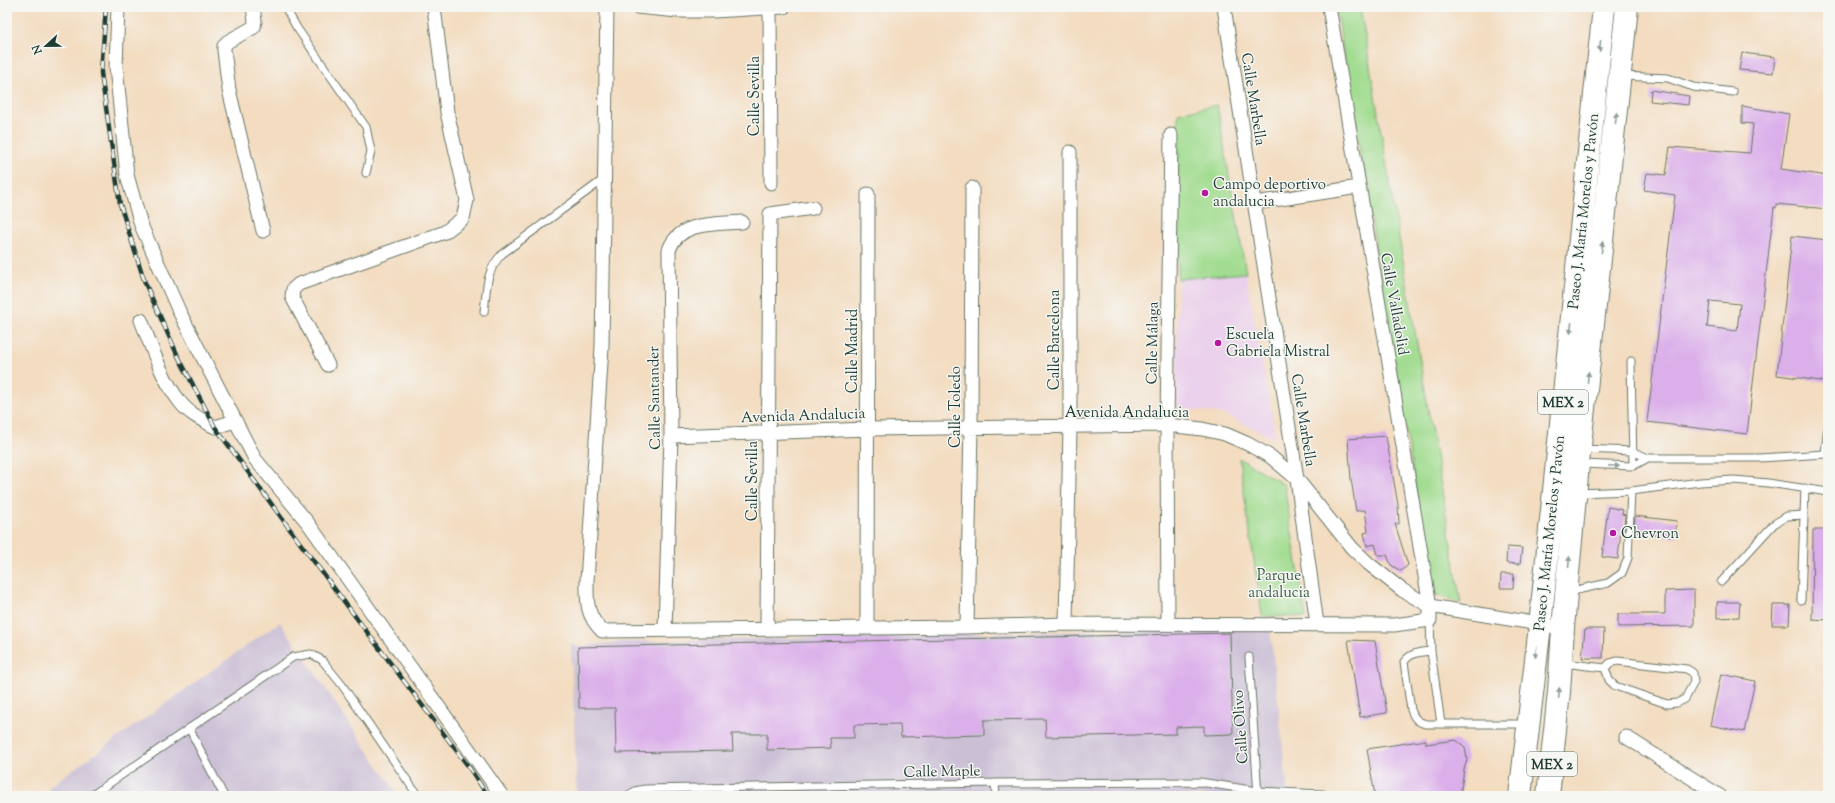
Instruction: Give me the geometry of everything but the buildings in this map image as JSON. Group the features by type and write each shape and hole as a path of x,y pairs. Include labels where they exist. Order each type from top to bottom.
{"highway":[{"name":"Paseo J. María Morelos y Pavón","path":"1520,796 1540,626 1604,7"},
{"name":"Paseo J. María Morelos y Pavón","path":"1548,796 1579,457 1621,76 1627,7"}],"street":[{"path":"118,7 116,67 127,175 141,225 179,311 235,422 255,458 308,523 502,796"},
{"path":"253,7 255,21 254,27 227,42 224,46 224,50 229,90 263,231"},
{"path":"328,365 292,297 293,289 298,284 445,232 463,218 466,200 447,112 434,7"},
{"path":"607,7 602,347 599,414 590,518 587,600 589,613 593,622 602,631 1168,623 1394,625 1430,620"},
{"path":"637,7 707,11 784,7"},
{"name":"Calle Marbella","path":"1224,7 1297,479 1317,624"},
{"name":"Calle Valladolid","path":"1329,7 1430,606 1430,620"},
{"name":"Calle Sevilla","path":"770,8 771,184"},
{"name":"Calle Málaga","path":"1168,623 1167,426 1171,135"},
{"name":"Calle Barcelona","path":"1066,624 1070,427 1070,152"},
{"path":"1255,203 1359,186"},
{"name":"Calle Toledo","path":"967,627 971,428 972,188"},
{"name":"Calle Madrid","path":"867,628 868,194"},
{"name":"Calle Sevilla","path":"767,629 770,214 813,208"},
{"name":"Calle Santander","path":"665,630 671,436 669,250 674,239 687,229 696,226 742,222"},
{"path":"141,320 160,369 180,402 196,417 215,427 235,422"},
{"name":"Avenida Andalucia","path":"671,436 868,429 1167,426 1202,429 1225,434 1248,444 1271,457 1297,479 1352,548 1402,590 1430,606 1540,626 1563,628"},
{"path":"1626,737 1720,796"}],"lane":[{"path":"285,7 297,28 366,127 371,151 366,173"},
{"path":"1621,76 1668,78 1693,87 1733,92"},
{"path":"484,312 489,272 502,254 604,179"},
{"path":"1631,361 1633,466"},
{"path":"1579,457 1632,451 1648,458 1759,458 1826,454 1828,425"},
{"path":"1579,457 1633,466 1648,458"},
{"path":"1576,493 1631,491 1700,482 1734,480 1828,492"},
{"path":"1801,600 1804,488"},
{"path":"1566,592 1608,583 1622,573 1628,558 1631,491"},
{"path":"1721,582 1774,524 1787,516 1804,515"},
{"path":"1430,620 1431,651 1441,724"},
{"path":"1431,651 1414,653 1404,662 1414,717 1419,722 1441,724 1528,724"},
{"path":"90,796 293,657 311,654 322,660 342,685 418,796"},
{"name":"Calle Olivo","path":"1249,657 1258,793"},
{"path":"1617,661 1687,669 1693,673 1694,682 1685,699 1677,703 1667,704 1616,686 1609,680 1605,668 1610,663 1617,661"},
{"path":"1561,663 1605,668"},
{"path":"189,728 224,796"},
{"name":"Calle Maple","path":"627,796 635,791 645,789 995,783 1200,782 1258,793 1327,796"},
{"path":"995,783 996,796"}],"shaded area":[{"name":"Escuela Gabriela Mistral","path":"1246,273 1276,439 1222,414 1176,407 1178,279"},
{"path":"280,622 399,796 47,796 50,786"},
{"path":"1270,627 1288,796 577,796 571,643 578,647 616,642"}],"green space":[{"path":"1336,7 1360,7 1461,603 1433,594"},
{"name":"Campo deportivo andalucia","path":"1217,105 1246,273 1178,279 1178,113"},
{"name":"Parque andalucia","path":"1239,458 1284,485 1306,617 1262,616"}],"railway":[{"path":"106,7 101,73 120,204 145,283 177,354 215,427 300,543 468,766 488,796"}],"place":[{"name":"Campo deportivo andalucia","path":"1205,193"},
{"name":"Escuela Gabriela Mistral","path":"1218,343"},
{"name":"Chevron","path":"1613,533"}]}
